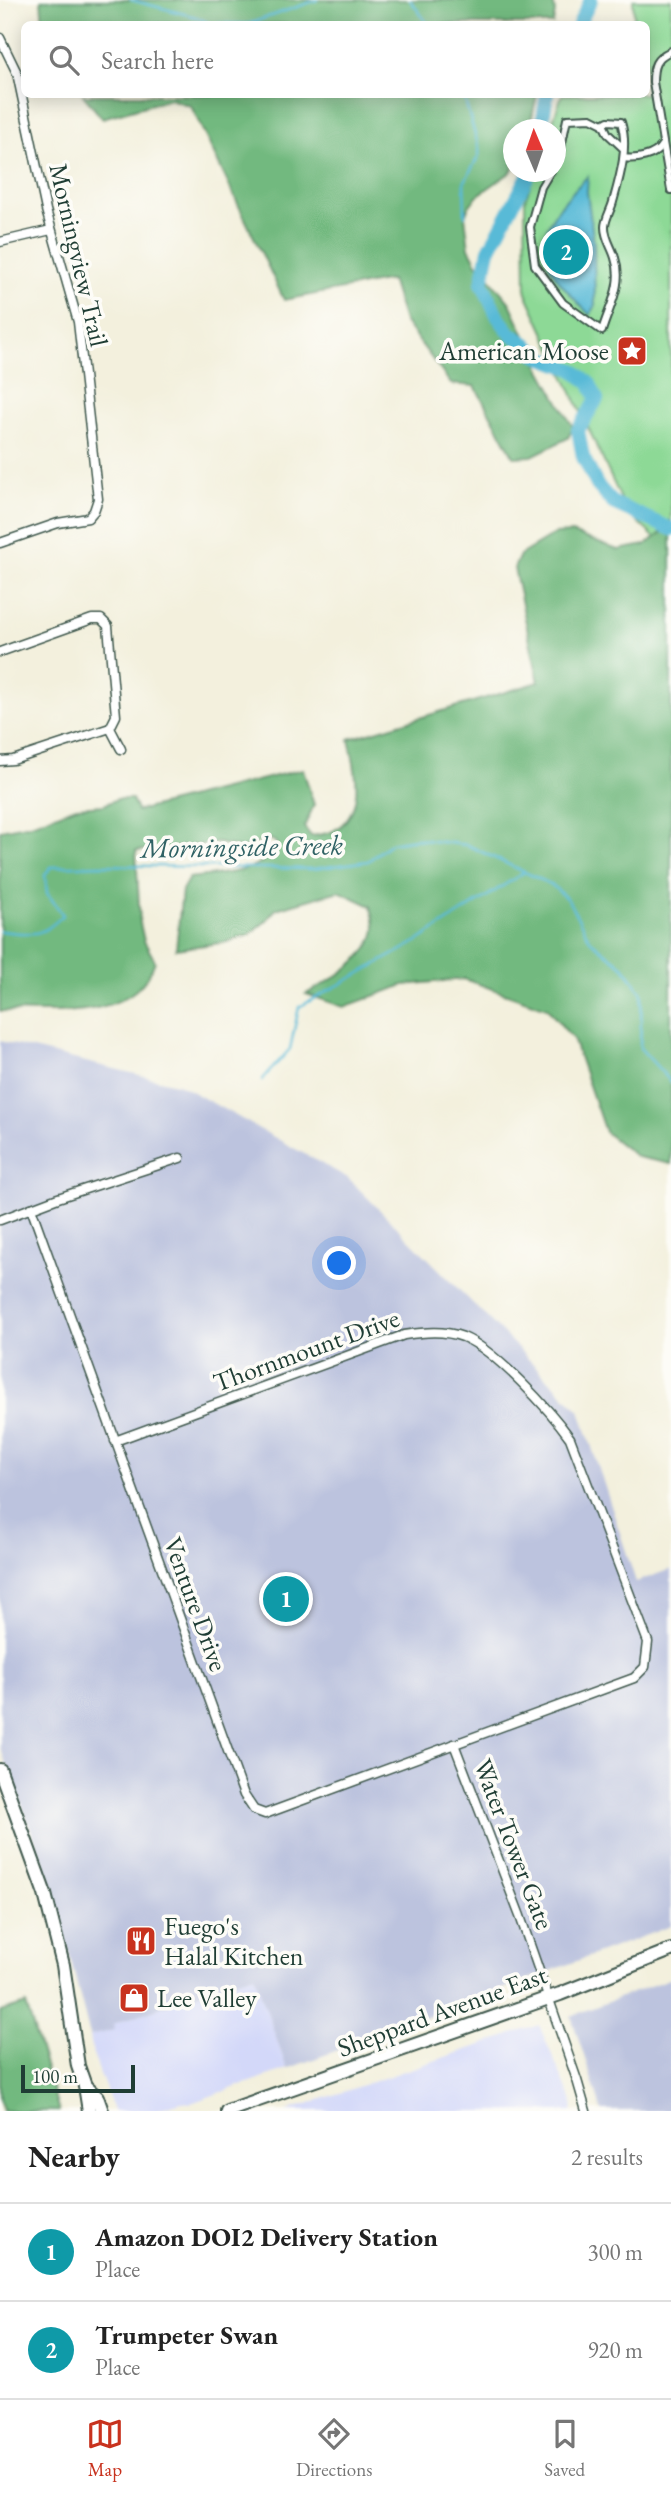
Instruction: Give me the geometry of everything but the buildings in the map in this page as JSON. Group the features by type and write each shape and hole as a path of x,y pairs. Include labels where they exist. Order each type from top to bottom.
{"main road":[{"path":"0,1770 45,1894 63,1965 78,2066 89,2111"},
{"name":"Sheppard Avenue East","path":"227,2111 548,1998 671,1950"},
{"path":"85,2086 97,2097 102,2111"}],"street":[{"name":"Morningview Trail","path":"0,38 17,73 21,91"},
{"path":"671,51 659,57 653,66 653,82 671,190"},
{"name":"Morningview Trail","path":"0,543 58,523 88,518 97,507 98,499 78,322 51,230 22,98"},
{"path":"566,124 567,119 591,118 604,124 608,134 623,148"},
{"path":"544,182 530,227 535,265 563,303 602,331 615,297 618,277 616,258 608,244 605,226 624,158 621,122 608,121 604,124"},
{"path":"624,158 654,153 663,145"},
{"path":"0,242 51,230"},
{"path":"0,652 92,619 101,619 109,631 116,716 110,728 13,760 0,761"},
{"path":"110,728 121,749"},
{"path":"0,1220 180,1158"},
{"name":"Venture Drive","path":"32,1208 244,1795 254,1810 265,1814 454,1744"},
{"name":"Thornmount Drive","path":"115,1441 404,1335 428,1331 464,1337 490,1353 556,1419 570,1438 648,1642 648,1653 645,1667 634,1678 454,1744"},
{"name":"Water Tower Gate","path":"454,1744 520,1916 578,2080 586,2111"}],"shaded area":[{"path":"0,1041 180,1085 348,1178 580,1411 636,1582 671,1569 671,1926 287,2069 254,1974 113,2024 115,2030 90,2036 52,1886 0,1747"},
{"path":"254,1974 287,2069 191,2103 181,2102 152,2111 114,2111 93,2055 90,2036 114,2030 113,2024"},
{"path":"671,1978 671,2111 602,2111 571,2016"},
{"path":"539,2025 573,2104 573,2111 287,2111"}],"green space":[{"path":"41,0 553,0 555,12 554,21 43,21"},
{"path":"633,0 671,0 671,553 627,512 526,293 525,200 531,182 566,182 566,119 554,119 561,98 650,98 650,21 629,21 634,18"},
{"path":"85,98 536,98 531,119 503,119 503,178 477,196 465,216 469,248 477,263 510,303 540,368 573,427 568,438 532,456 514,457 475,386 451,384 404,321 391,280 284,300 191,106 170,99 102,118"},
{"path":"671,526 671,1164 637,1157 605,1132 573,1039 547,1008 464,979 404,985 344,1007 306,994 349,967 373,938 375,924 371,906 339,891 276,909 250,934 227,942 176,949 182,890 189,878 252,867 271,853 277,843 270,839 242,848 218,843 136,851 140,923 144,941 155,961 145,981 130,995 111,1004 90,1009 67,1012 0,1011 0,830 31,824 76,807 104,805 117,799 132,799 137,811 303,769 314,805 304,827 311,836 333,831 344,823 355,802 356,777 349,739 539,682 514,568 520,555 555,534 572,533 618,550 645,545"},
{"path":"26,2004 59,2111 4,2111 0,2098 0,2012"}],"water":[{"path":"588,176 587,192 594,244 595,307 590,315 556,277 547,261 544,246 546,231 554,215"}],"waterway":[{"path":"131,0 205,21"},
{"path":"257,21 317,0"},
{"path":"410,0 426,21"},
{"path":"580,21 591,0"},
{"path":"464,98 479,148 479,155 464,183 465,216"},
{"path":"543,119 546,98"},
{"path":"525,182 489,250 482,283 498,317 511,334 527,344 538,356 574,370 590,384 597,399 578,430 583,457 597,485 613,503 671,529"},
{"name":"Morningside Creek","path":"0,931 35,933 48,928 63,915 47,893 45,875 51,867 100,865 313,869 368,861 391,843 416,839 467,845 552,885 568,900 590,940 624,967 642,993 640,1048 671,1082"},
{"path":"262,1080 290,1049 299,1007 413,944 523,873"}],"place":[{"name":"Trumpeter Swan","path":"566,252"},
{"name":"American Moose","path":"632,351"},
{"name":"Amazon DOI2 Delivery Station","path":"286,1599"},
{"name":"Fuego's Halal Kitchen","path":"141,1941"},
{"name":"Lee Valley","path":"134,1998"}]}
